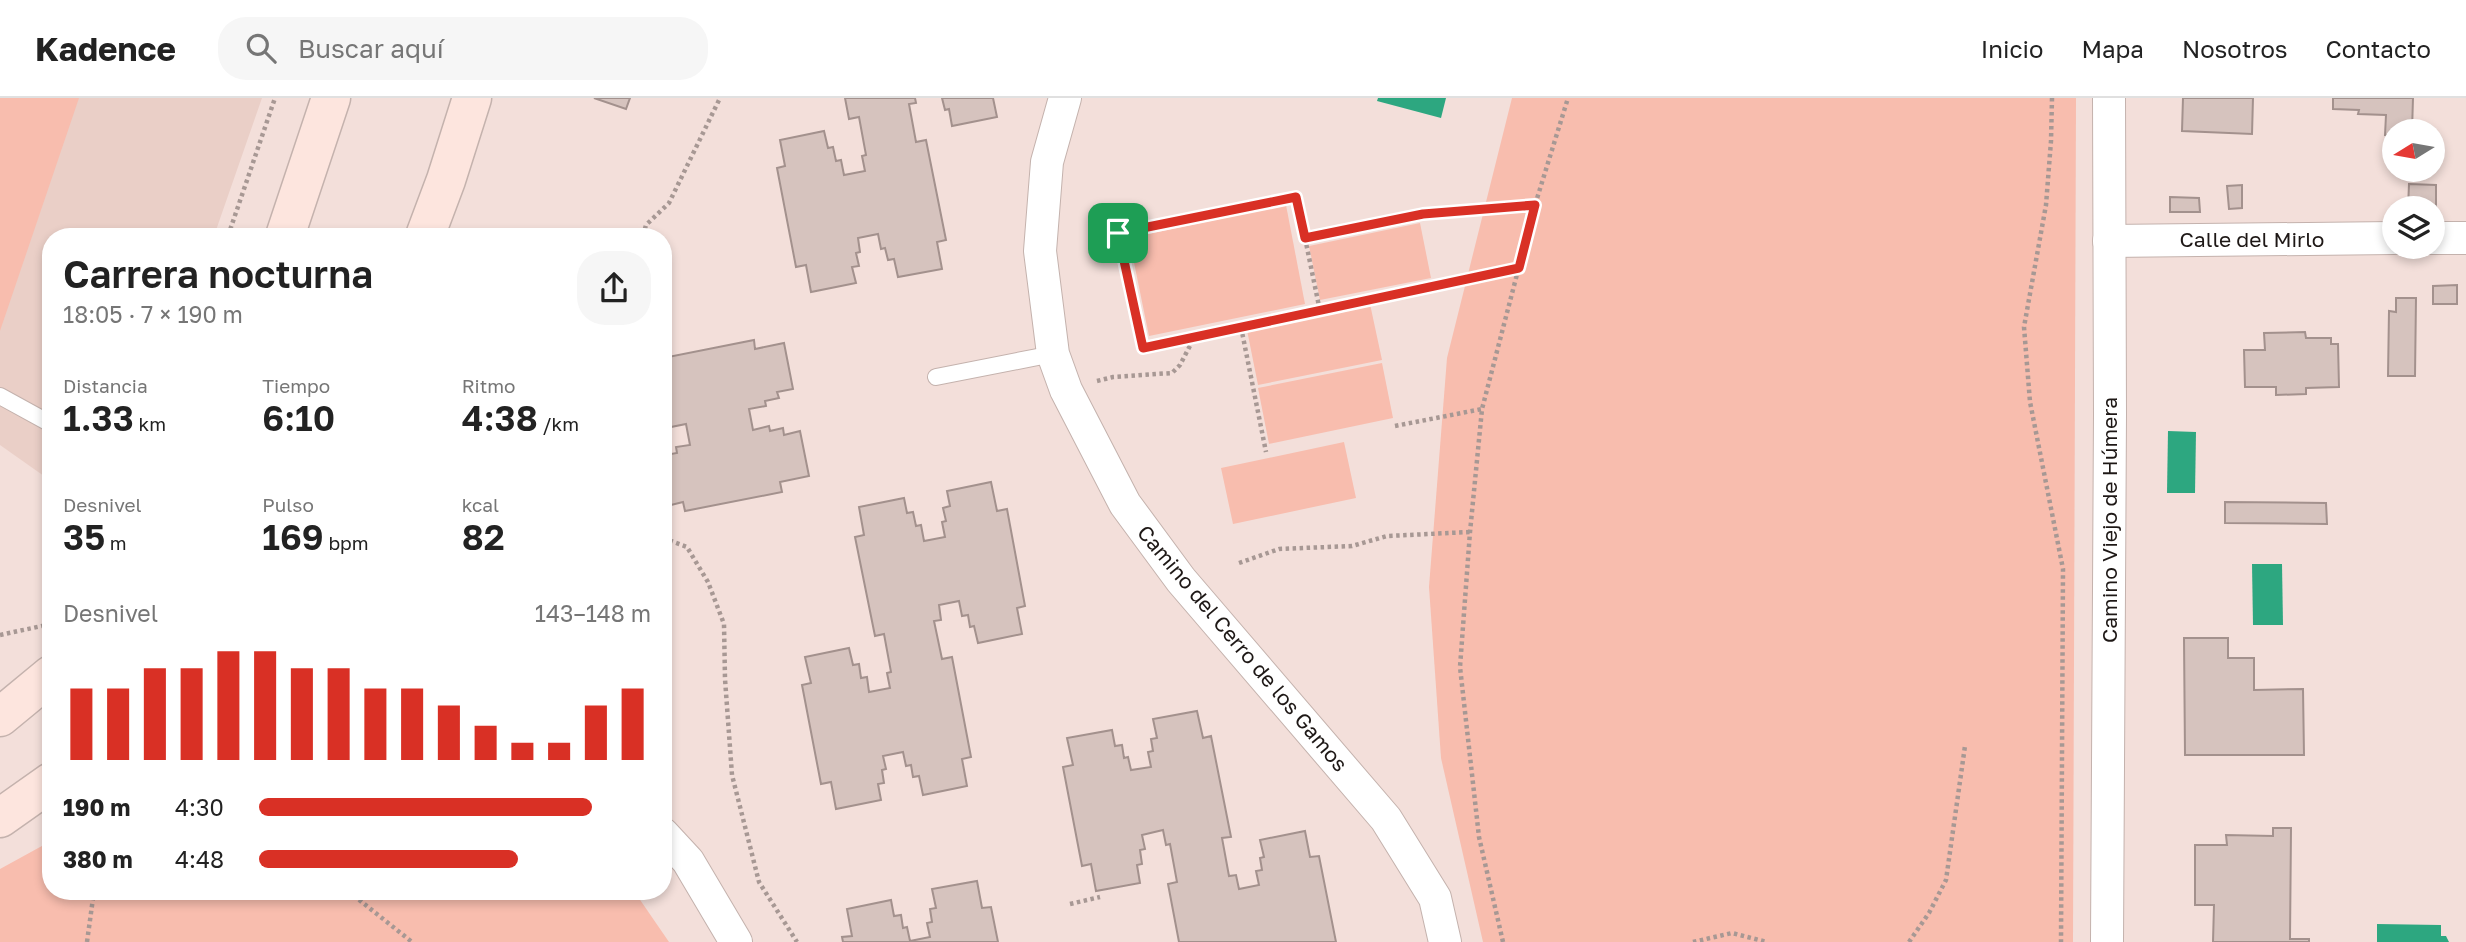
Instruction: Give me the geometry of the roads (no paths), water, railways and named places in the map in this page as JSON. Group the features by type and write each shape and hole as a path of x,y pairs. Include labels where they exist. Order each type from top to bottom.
{"street":[{"path":"288,228 331,98"},
{"path":"428,228 472,98"},
{"name":"Camino del Cerro de los Gamos","path":"1065,98 1047,162 1040,251 1054,354 1066,390 1125,505 1181,580 1386,819 1435,898 1445,942"},
{"name":"Camino Viejo de Húmera","path":"2107,942 2109,98"},
{"name":"Calle del Mirlo","path":"2109,240 2382,238"},
{"path":"2445,238 2466,238"},
{"path":"0,717 42,683"},
{"path":"0,818 42,788"},
{"path":"672,844 688,861 736,942"}],"lane":[{"path":"936,377 1054,354"},
{"path":"0,396 42,419"}]}
